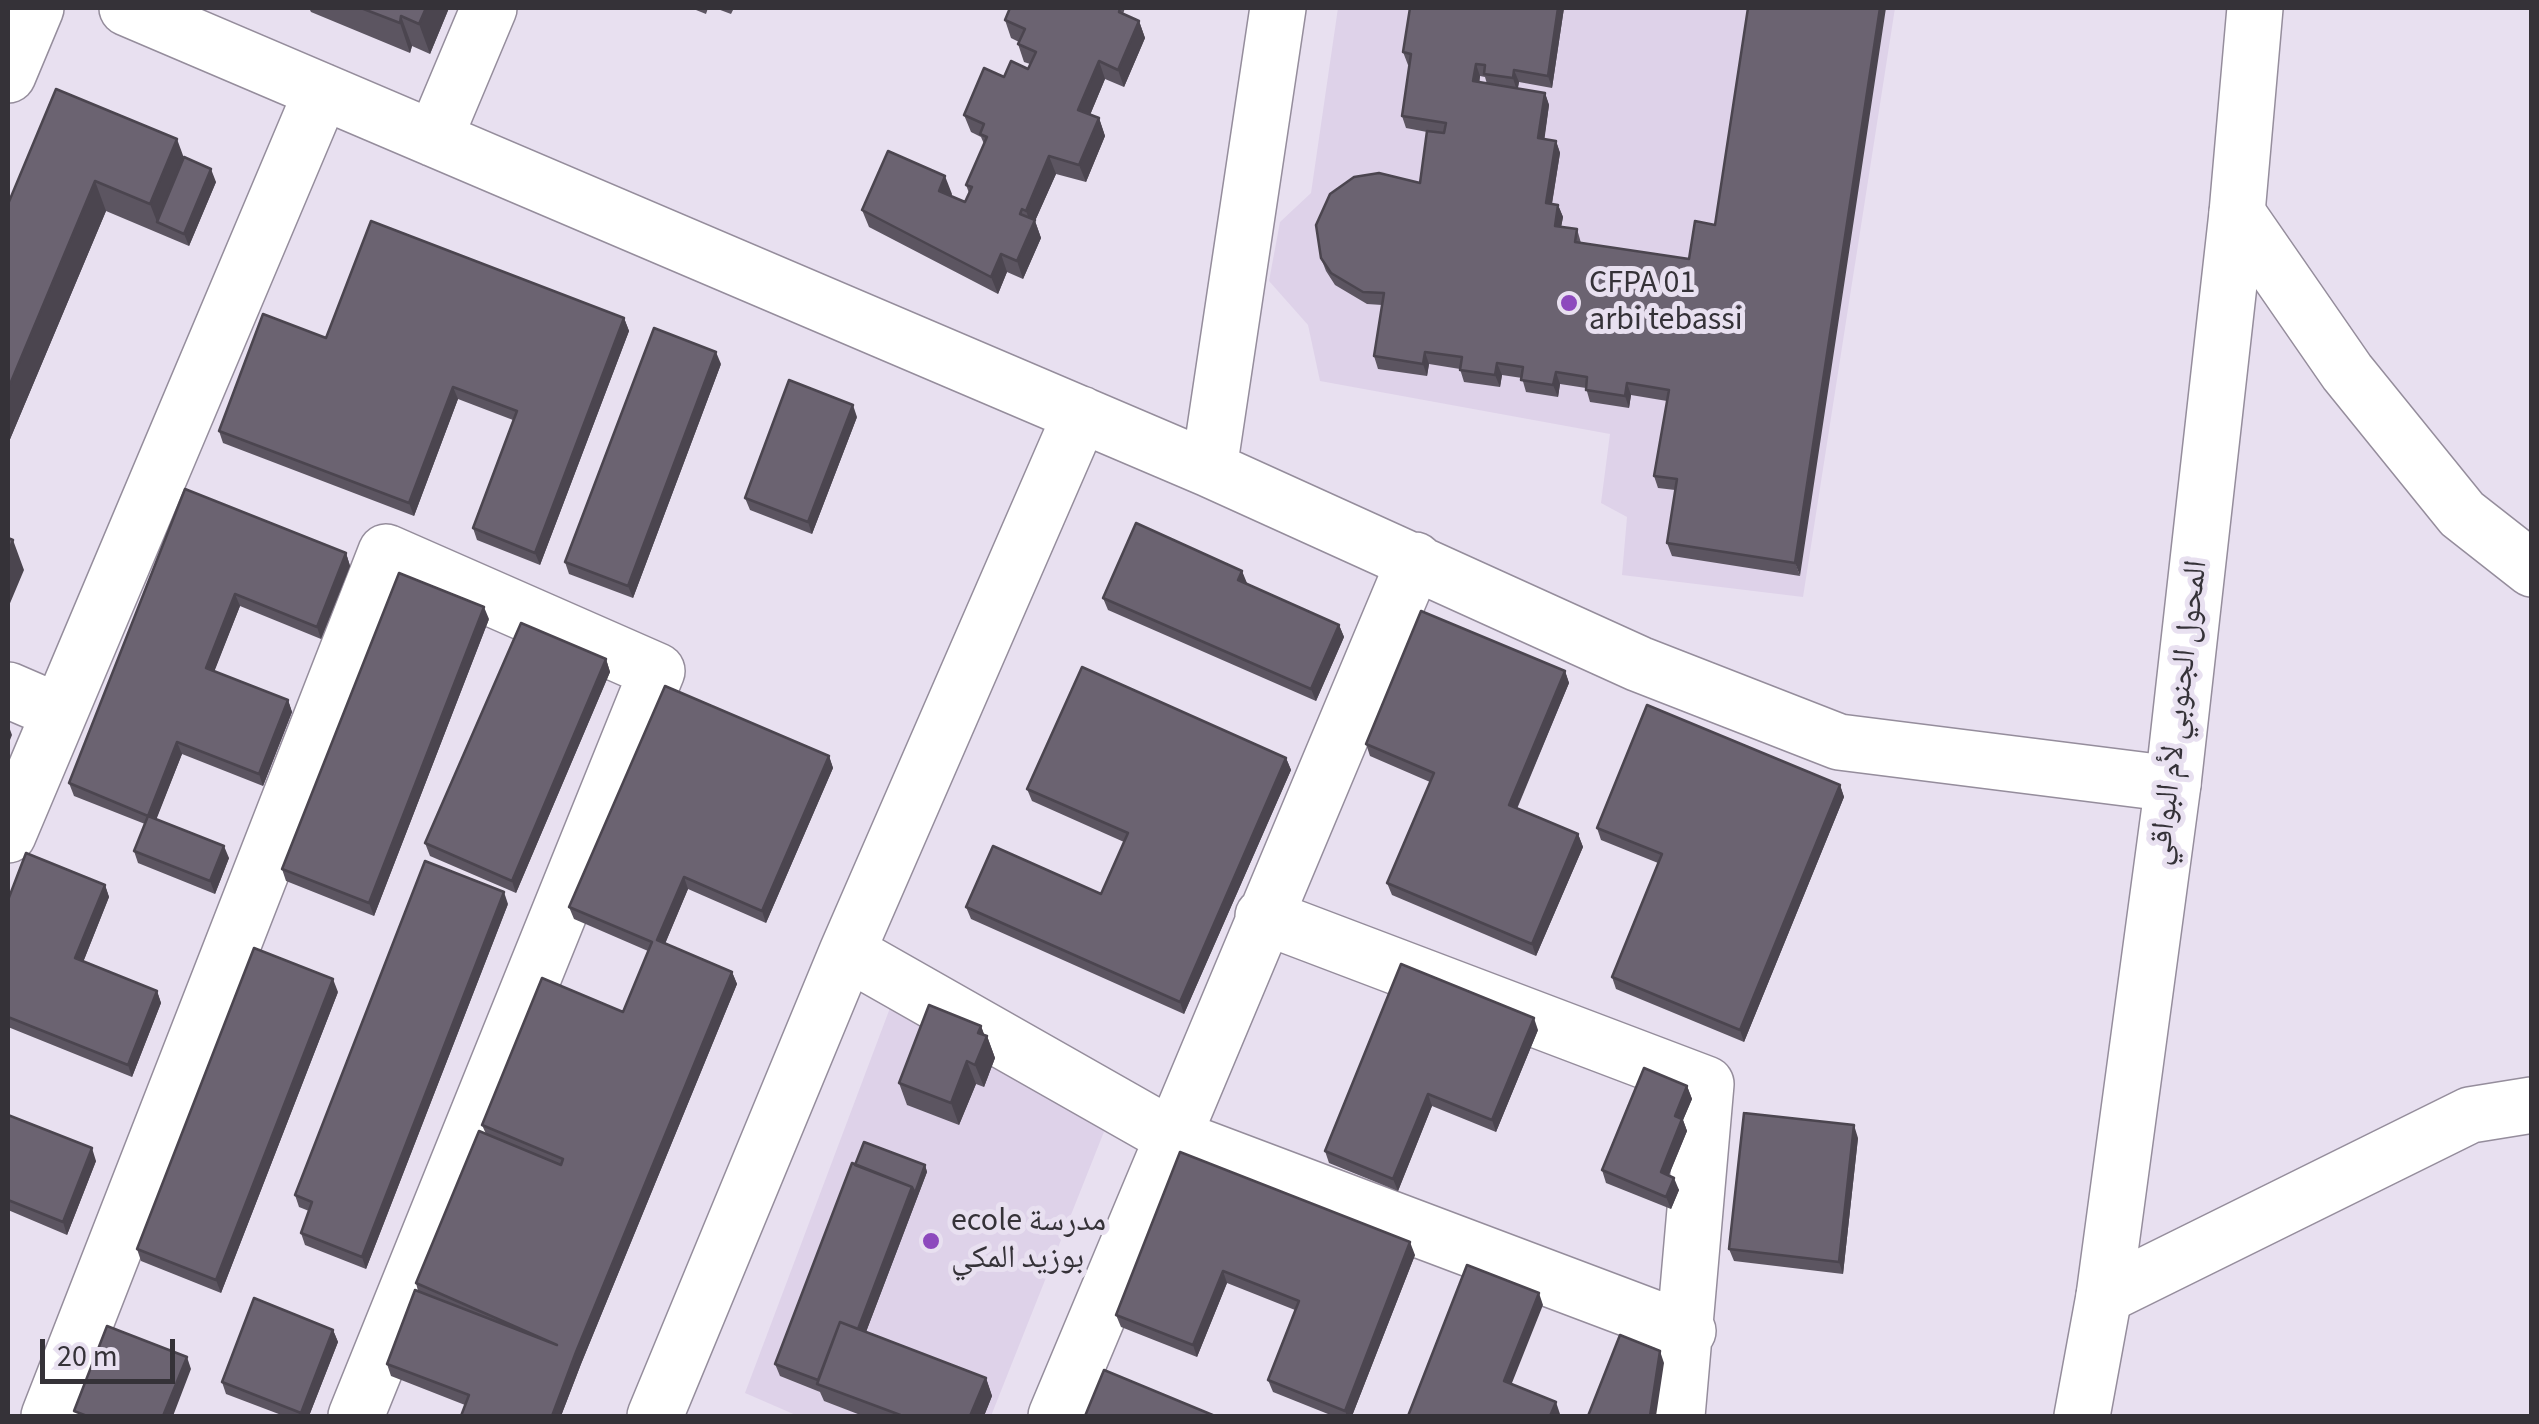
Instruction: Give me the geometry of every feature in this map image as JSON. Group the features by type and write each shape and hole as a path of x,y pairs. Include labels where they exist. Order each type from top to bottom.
{"street":[{"path":"8,75 36,8"},
{"path":"127,8 1210,469 1639,664 1840,742 2173,784"},
{"path":"434,139 489,8"},
{"path":"1210,469 1278,8"},
{"name":"المحول الجنوبي لأم البواقي","path":"2082,1416 2104,1296 2173,784 2256,8"},
{"path":"8,835 322,91"},
{"path":"2237,213 2347,372 2462,514 2532,568"},
{"path":"676,1409 847,952 1081,414"},
{"path":"50,1416 386,552 657,671 356,1416"},
{"path":"1126,1390 1066,1393 1415,560"},
{"path":"8,690 59,712"},
{"path":"1263,916 1706,1084 1688,1331 1677,1416"},
{"path":"847,952 1171,1136 1688,1331"},
{"path":"2104,1296 2470,1115 2532,1105"}],"shaded area":[{"name":"CFPA 01 arbi tebassi","path":"1338,8 1895,8 1803,597 1622,575 1627,517 1601,503 1610,434 1320,381 1308,325 1269,281 1280,222 1311,193"},
{"name":"ecole مدرسة بوزيد المكي","path":"893,1000 1121,1089 991,1416 798,1416 745,1393"}],"building":[{"path":"361,8 426,8 419,24 401,16 400,23"},
{"path":"1010,8 1120,8 1119,12 1139,21 1118,70 1099,61 1078,110 1099,118 1079,165 1049,156 1026,211 1022,209 1020,214 1035,220 1017,261 1001,254 991,277 862,210 888,151 945,176 939,191 965,202 972,187 966,185 987,137 980,134 984,124 964,115 984,68 1004,77 1011,61 1028,69 1036,52 1018,44 1025,29 1005,20"},
{"name":"CFPA 01 arbi tebassi","path":"1410,8 1558,8 1548,76 1514,70 1513,78 1484,74 1485,65 1476,64 1473,81 1545,93 1538,138 1556,141 1546,203 1558,205 1555,226 1577,229 1575,242 1689,259 1695,221 1715,225 1748,8 1880,8 1795,563 1667,543 1677,479 1654,476 1669,390 1627,383 1625,396 1586,390 1587,377 1556,372 1553,385 1521,380 1523,367 1497,363 1495,375 1460,370 1462,357 1425,352 1423,364 1374,356 1384,293 1363,292 1331,273 1321,258 1316,225 1330,194 1354,177 1379,173 1420,183 1427,131 1444,133 1446,123 1402,116 1411,54 1403,52"},
{"path":"56,89 177,139 150,204 95,181 8,389 8,204"},
{"path":"184,157 211,169 184,234 157,222"},
{"path":"371,221 624,318 535,553 473,528 517,411 453,387 409,503 219,431 263,314 326,338"},
{"path":"654,328 716,352 628,586 565,562"},
{"path":"789,380 853,405 808,522 745,498"},
{"path":"185,489 346,553 317,627 235,594 206,668 288,700 259,774 177,742 148,816 69,783"},
{"path":"1136,523 1242,571 1238,580 1339,625 1311,689 1103,598"},
{"path":"399,573 484,607 369,903 282,869"},
{"path":"1421,611 1565,671 1509,805 1578,834 1532,944 1387,883 1434,773 1366,744"},
{"path":"521,623 606,659 512,881 425,843"},
{"path":"1082,667 1286,758 1180,1002 966,907 993,846 1101,894 1128,833 1027,789"},
{"path":"665,686 829,756 762,911 684,877 657,940 732,972 552,1416 461,1416 469,1395 387,1364 415,1290 557,1345 416,1283 479,1131 561,1165 563,1159 482,1125 542,978 623,1012 652,942 569,907"},
{"path":"1647,705 1840,785 1740,1030 1612,977 1662,854 1597,828"},
{"path":"148,816 224,846 210,881 134,851"},
{"path":"26,853 105,885 75,958 157,991 128,1065 8,1017 8,900"},
{"path":"425,861 504,892 362,1257 301,1233 312,1202 295,1195"},
{"path":"254,948 333,979 216,1280 137,1249"},
{"path":"1401,964 1534,1018 1492,1120 1428,1094 1393,1179 1325,1151"},
{"path":"929,1005 981,1026 978,1033 987,1036 975,1065 967,1061 951,1103 899,1083"},
{"path":"1644,1068 1687,1086 1675,1116 1682,1119 1661,1172 1674,1178 1666,1197 1602,1170"},
{"path":"1744,1113 1854,1125 1839,1262 1729,1249"},
{"path":"8,1115 92,1148 63,1222 8,1200"},
{"path":"864,1142 925,1165 915,1193 912,1187 855,1165"},
{"path":"1180,1152 1410,1242 1345,1411 1268,1380 1299,1301 1223,1271 1193,1345 1116,1315"},
{"path":"852,1163 912,1187 858,1329 840,1322 818,1380 775,1364"},
{"path":"1467,1265 1539,1293 1504,1381 1556,1402 1550,1416 1408,1416"},
{"path":"254,1298 333,1330 301,1413 222,1382"},
{"path":"840,1322 986,1378 970,1416 903,1416 817,1384"},
{"path":"107,1326 187,1357 163,1416 87,1416 74,1411"},
{"path":"1620,1335 1660,1351 1650,1416 1588,1416"},
{"path":"1104,1370 1215,1416 1085,1416"}],"place":[{"name":"CFPA 01 arbi tebassi","path":"1569,303"},
{"name":"ecole مدرسة بوزيد المكي","path":"931,1241"}]}
